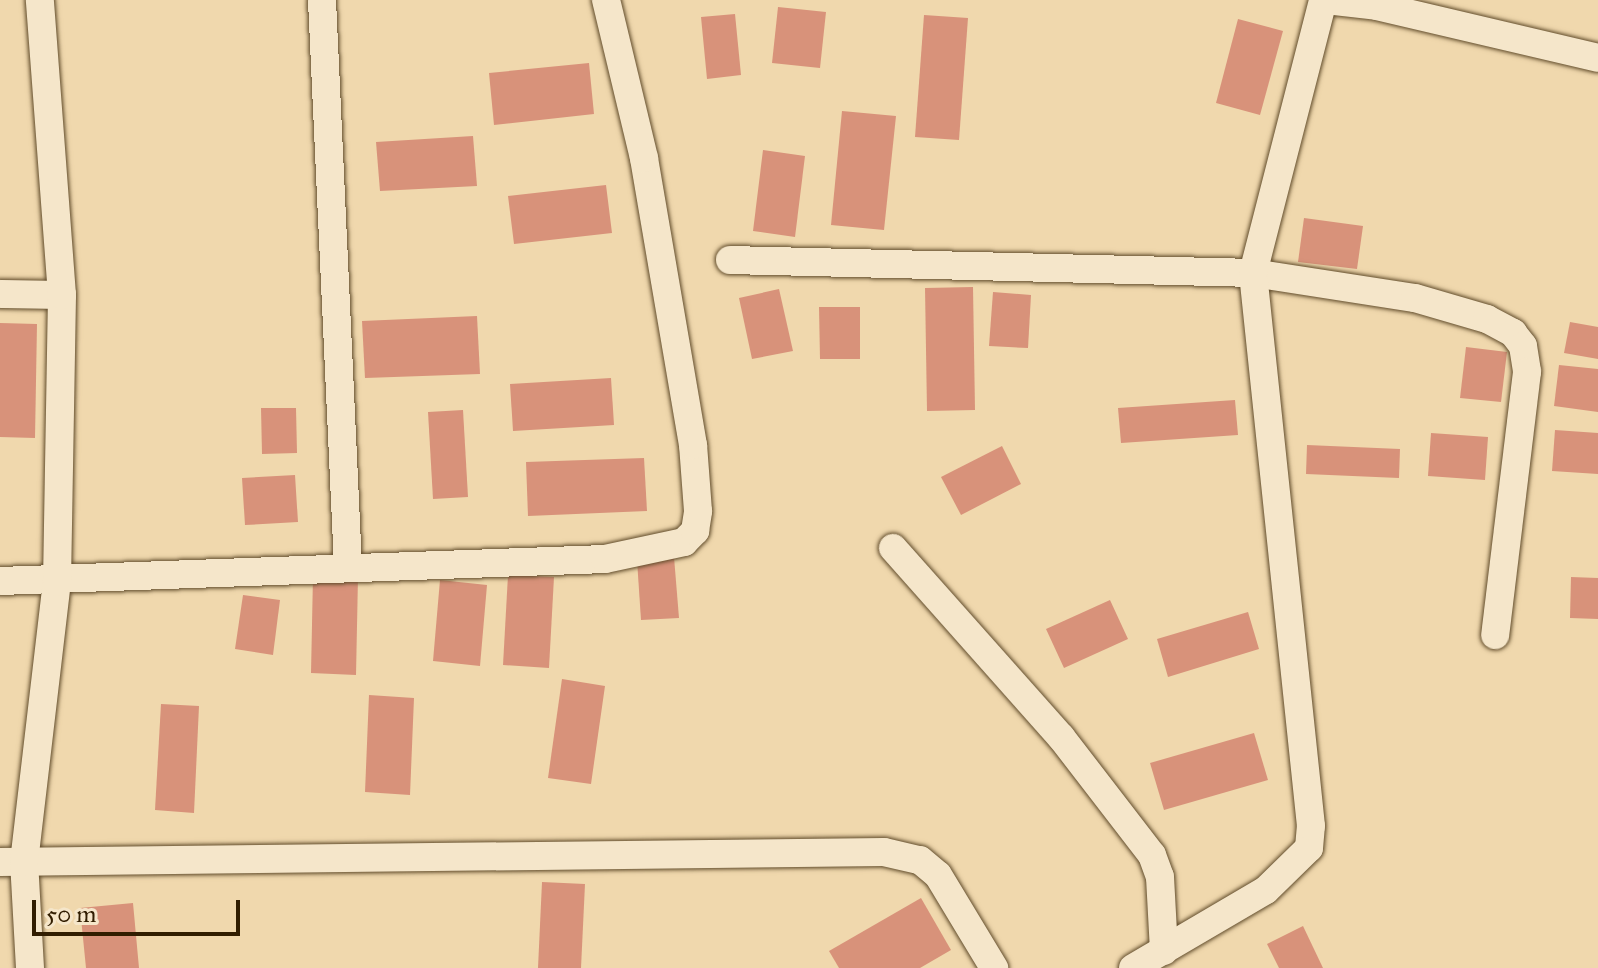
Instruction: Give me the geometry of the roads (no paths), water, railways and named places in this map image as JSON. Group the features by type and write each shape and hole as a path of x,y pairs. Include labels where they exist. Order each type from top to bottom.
{"street":[{"path":"30,968 12,862 57,582 62,295 40,0"},
{"path":"322,0 348,567"},
{"path":"0,581 57,582 348,567 605,559 684,542 695,531 693,445 644,158 606,0"},
{"path":"1133,968 1266,890 1309,848 1311,826 1253,273 1324,0 1377,3 1598,58"},
{"path":"730,260 1253,273 1415,298 1487,319 1513,333 1523,346 1527,372 1495,635"},
{"path":"0,294 62,295"},
{"path":"893,548 1061,737 1152,855 1160,877 1164,951"},
{"path":"12,862 884,852 920,860 938,875 994,968"}]}
